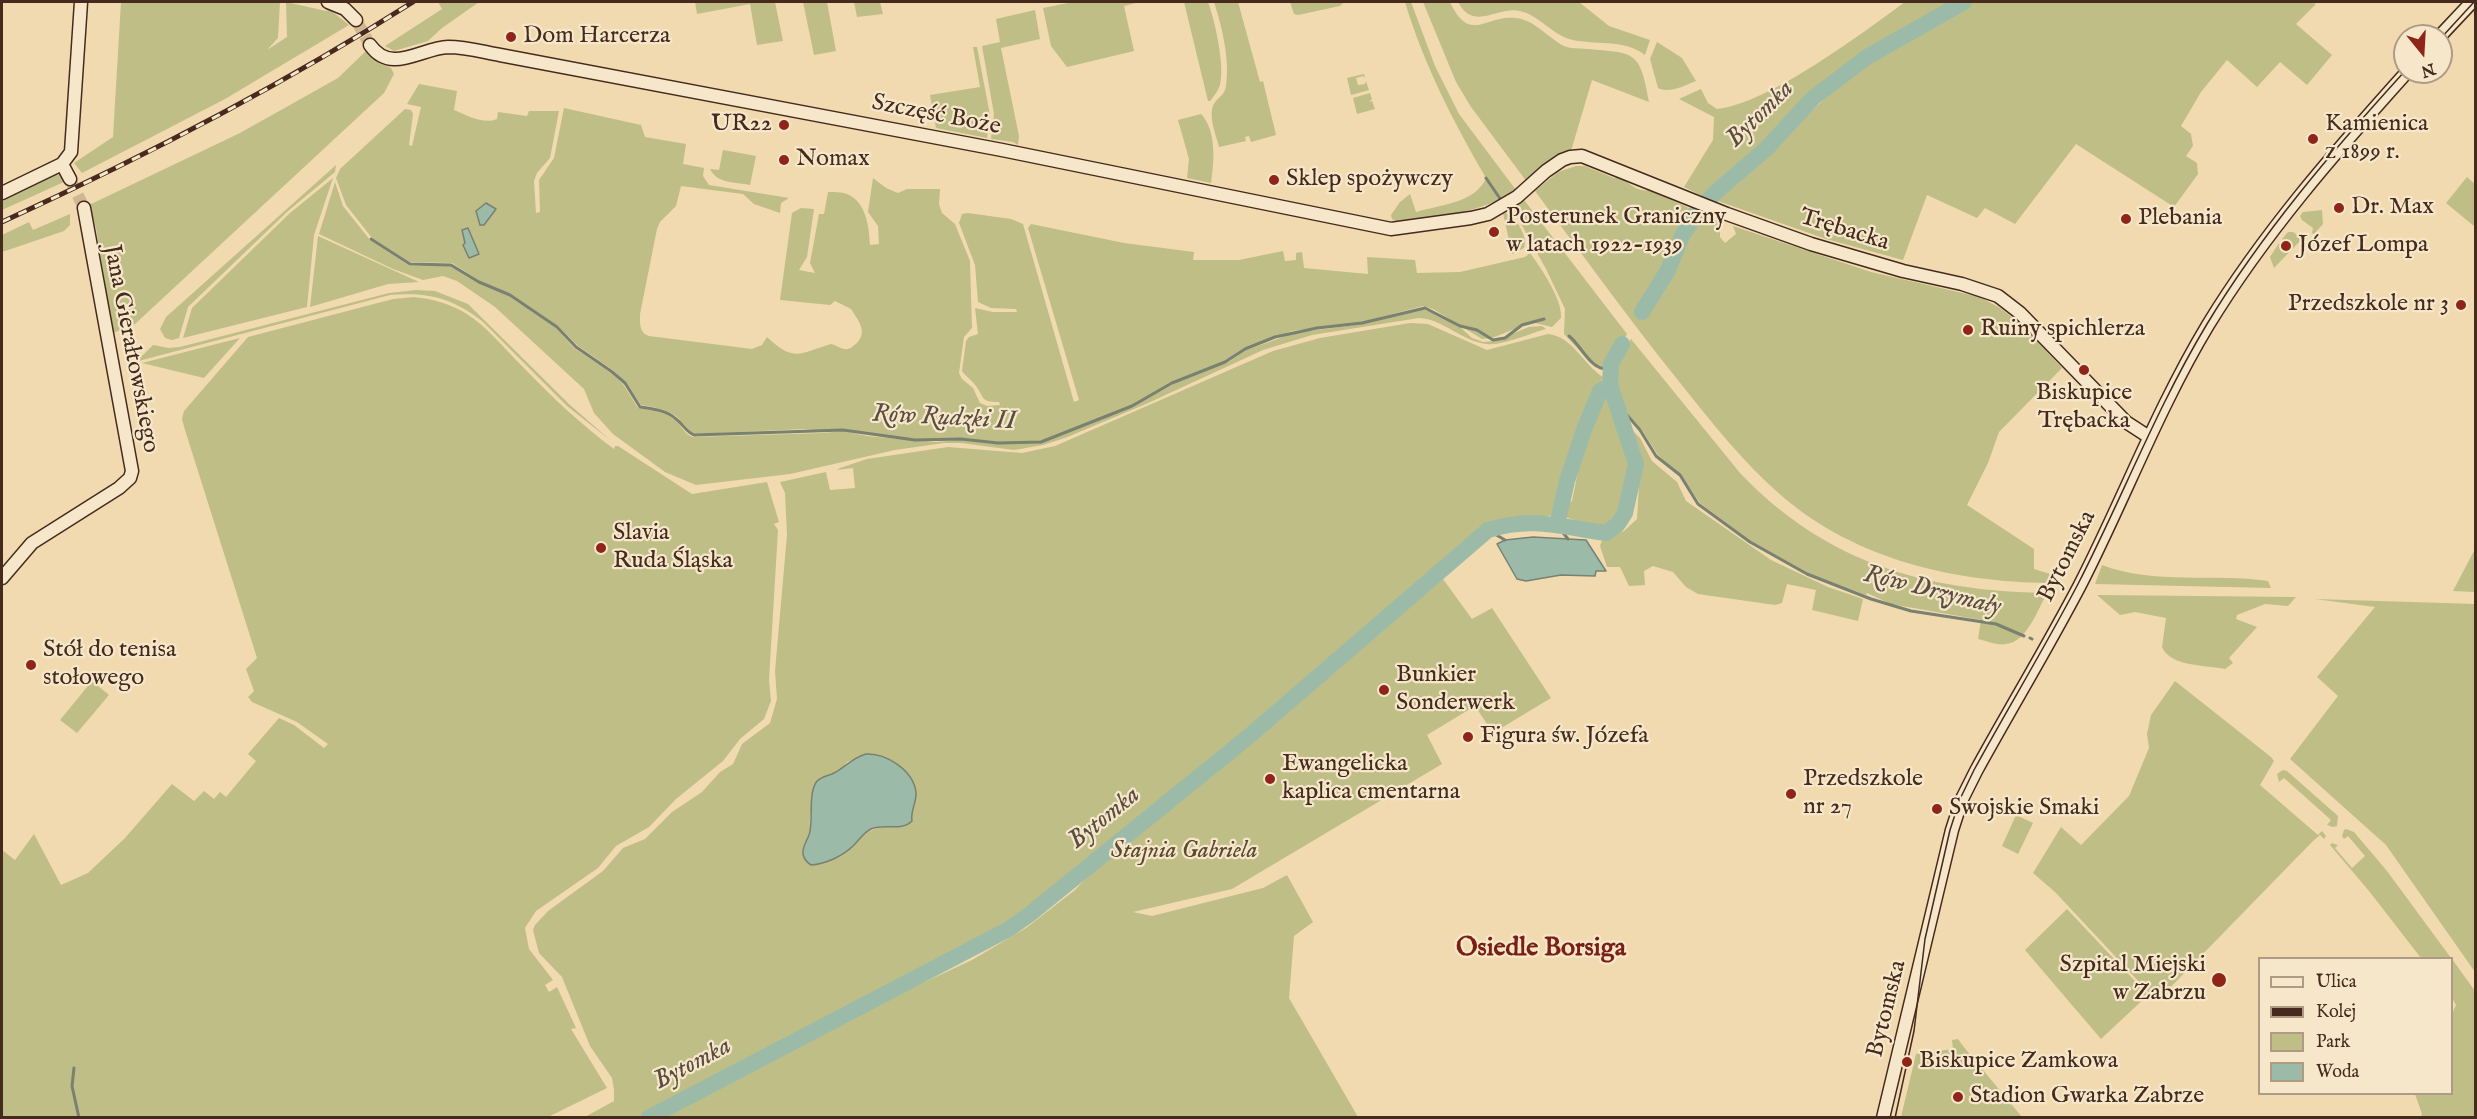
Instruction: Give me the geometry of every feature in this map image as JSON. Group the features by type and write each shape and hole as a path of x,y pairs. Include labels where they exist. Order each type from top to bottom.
{"street":[{"path":"2,193 62,164 71,152 81,2"},
{"path":"328,2 345,9 356,20"},
{"path":"2451,24 2472,2"},
{"name":"Szczęść Boże","path":"370,45 378,54 392,60 447,47 523,59 1002,150 1379,228 1402,229 1448,222 1471,218 1498,209"},
{"name":"Bytomska","path":"1883,1118 1952,830 1962,799 2080,584 2149,437 2191,356 2226,298 2335,152 2396,84"},
{"name":"Trębacka","path":"1498,209 1562,160 1582,156 1727,214 1811,244 1903,271 1969,286 1998,296 2020,313 2126,422 2149,437"},
{"path":"62,164 70,179"},
{"name":"Jana Gierałtowskiego","path":"2,578 32,543 119,488 130,478 132,471 84,208"}],"green space":[{"path":"121,2 280,2 278,38 267,50 287,37 286,2 326,11 329,9 349,25 225,99 82,173 74,163 113,137"},
{"path":"438,2 479,2 442,28 428,41 394,51 385,46 442,9"},
{"path":"695,2 775,2 783,41 757,45 750,4 697,14"},
{"path":"803,2 827,2 836,51 814,55"},
{"path":"854,2 880,2 883,14 857,17"},
{"path":"1073,2 1140,2 1124,6 1134,51 1067,67 1051,46 1043,8"},
{"path":"1184,2 1208,2 1214,20 1221,76 1219,87 1210,101 1208,101"},
{"path":"1214,2 1238,2 1260,82 1263,81 1276,135 1251,142 1249,136 1245,137 1246,141 1219,147 1212,111 1225,89 1227,65"},
{"path":"1290,2 1344,2 1340,6 1298,15 1294,14"},
{"path":"1405,2 1411,2 1435,66 1459,114 1516,190 1503,198 1474,209 1400,223 1392,219 1391,215 1400,202 1410,194 1416,212 1466,198 1481,186 1486,178 1440,92"},
{"path":"1423,2 1450,2 1457,15 1472,25 1505,18 1523,19 1566,47 1626,54 1638,64 1646,85 1649,102 1592,80 1571,151 1555,157 1527,182 1471,107 1456,82"},
{"path":"1458,2 1579,2 1609,26 1650,40 1645,55 1618,44 1569,39 1556,33 1533,16 1520,11 1511,10 1479,17 1471,15 1464,11"},
{"path":"1905,2 1952,2 1914,22 1818,89 1764,146 1706,198 1684,187 1713,140 1714,117 1679,99 1701,89 1708,103 1717,109 1763,94 1814,65"},
{"path":"1973,2 2313,2 2316,4 2296,24 2332,55 2307,85 2280,62 2257,87 2227,60 2201,92 2181,126 2191,134 2193,146 2186,156 2197,163 2198,174 2174,207 2076,144 2015,224 1985,208 1977,218 1927,195 1903,260 1826,239 1715,200 1845,80"},
{"path":"1035,10 1040,39 1001,48 1019,136 1018,145 1013,142 991,139 994,114 982,46 1000,42 996,19"},
{"path":"1657,42 1682,58 1696,81 1667,90 1658,88 1650,59"},
{"path":"973,47 977,47 990,115 987,138 936,128 930,95 980,87"},
{"path":"367,50 379,63 391,68 394,74 384,93 135,324 113,333 96,228 89,205 238,134 338,78"},
{"path":"1364,74 1365,78 1363,76 1356,78 1358,85 1365,84 1366,81 1369,90 1351,95 1347,78"},
{"path":"419,84 457,91 454,110 486,121 497,119 498,112 527,116 529,111 559,111 550,158 537,173 534,181 536,213 540,212 539,180 554,158 564,108 641,125 645,137 686,144 683,164 704,168 703,176 709,185 789,198 781,203 780,213 754,204 743,194 681,186 676,206 660,222 657,229 640,314 642,330 649,336 752,349 762,345 767,337 784,350 798,354 831,344 844,349 850,348 857,343 862,334 861,326 851,309 835,301 830,305 780,300 792,213 801,208 814,209 807,257 799,270 815,273 810,263 819,214 824,214 828,192 849,195 861,205 868,225 870,245 879,244 878,226 868,212 873,178 886,188 898,193 907,189 940,189 939,204 942,213 955,224 970,261 972,328 964,337 959,373 962,379 973,388 980,403 987,406 1000,405 999,402 984,398 962,371 966,341 969,337 978,334 975,308 993,312 1017,312 1016,309 991,308 978,302 975,265 959,223 962,214 968,213 1011,219 1023,224 1074,402 1079,400 1028,228 1031,224 1124,243 1194,252 1193,260 1239,260 1283,251 1285,261 1296,260 1296,253 1302,252 1304,268 1368,274 1367,257 1415,260 1417,273 1460,272 1525,257 1530,253 1555,293 1561,318 1552,327 1535,323 1492,338 1482,339 1433,309 1423,306 1362,322 1292,331 1244,348 1224,361 1176,380 1131,406 1041,442 901,438 843,429 695,434 673,414 641,405 626,383 613,370 578,346 559,327 511,294 480,281 452,263 410,262 372,238 346,205 336,178 340,169 405,109 411,110 413,114 409,145 412,146 421,107 407,104"},
{"path":"1370,93 1372,99 1369,102 1372,101 1375,109 1357,114 1353,98"},
{"path":"1201,114 1210,129 1212,138 1211,183 1187,178 1189,159 1178,120"},
{"path":"723,150 756,156 750,185 722,180 713,174 710,169 719,170"},
{"path":"336,165 335,172 288,211 188,307 179,338 172,340 165,338 160,329 166,317"},
{"path":"1576,166 1585,166 1614,178 1619,177 1637,189 1649,190 1720,222 1720,237 1725,243 1736,234 1733,226 1871,272 1980,297 2000,308 2022,325 2062,368 1999,432 1988,463 1967,505 2034,549 2034,569 2050,574 2049,583 2014,582 1943,572 1875,552 1812,519 1768,484 1702,410 1641,333 1535,191 1558,172"},
{"path":"59,171 64,182 2,210 2,200"},
{"path":"2467,177 2475,184 2475,227 2446,203"},
{"path":"333,178 314,235 307,307 183,338 192,308 290,213"},
{"path":"335,182 343,206 370,240 410,266 451,266 477,282 509,296 556,328 574,348 610,372 623,384 638,408 667,415 693,437 843,431 867,436 935,442 961,440 998,444 1040,443 1132,407 1179,381 1230,361 1244,351 1294,333 1363,324 1421,309 1434,313 1460,327 1472,338 1483,342 1494,341 1529,327 1542,326 1546,329 1508,341 1487,344 1470,339 1436,322 1419,318 1312,335 1263,350 1146,404 1043,445 1014,450 944,443 895,450 790,474 696,485 665,472 613,434 594,413 584,389 495,307 457,281 443,276 423,280 393,269 319,234"},
{"path":"1524,200 1627,334 1609,364 1608,372 1595,367 1564,334 1565,309 1514,211 1514,208"},
{"path":"2322,210 2323,224 2314,234 2312,233 2313,228 2300,216 2303,212"},
{"path":"1503,213 1514,219 1521,228 1524,238 1524,248 1512,254"},
{"path":"70,214 70,225 64,231 2,252 2,235 29,222 33,230"},
{"path":"2288,232 2293,232 2302,238 2274,268 2270,257 2279,243 2286,252 2292,246 2282,239"},
{"path":"318,236 419,282 388,284 310,307"},
{"path":"416,290 435,291 468,304 569,404 610,440 567,406 482,321 450,302 428,296 390,295 127,364 143,355 153,345 169,348 180,347 389,293"},
{"path":"414,297 442,302 467,314 488,331 566,409 601,439 614,449 618,446 692,494 767,482 779,522 774,524 778,530 769,680 771,701 764,719 740,739 723,761 676,799 649,827 616,846 598,868 536,911 525,928 529,949 553,980 545,985 549,992 557,987 576,1028 571,1029 607,1088 548,1117 2,1117 2,850 15,860 34,834 61,885 88,873 125,838 172,784 194,801 204,791 214,799 220,792 226,797 256,761 248,754 279,718 294,725 324,748 328,744 297,722 252,702 248,697 254,691 246,669 257,658 185,430 182,419 184,411 248,337 393,299"},
{"path":"1410,323 1428,324 1487,350 1548,334 1571,345 1603,377 1581,427 1558,491 1558,512 1554,511 1554,515 1501,521 1484,528 1020,921 638,1117 583,1118 614,1101 612,1078 590,1046 562,977 539,953 533,930 548,911 603,871 623,848 645,839 672,812 702,792 720,772 733,764 742,744 770,723 777,699 775,671 787,535 785,493 780,482 826,472 830,490 855,488 853,468 837,470 867,459 948,447 1022,453 1055,446 1273,351 1320,338","holes":["866,754 881,756 899,767 897,827 876,828 832,859 816,841 811,831 811,796 828,775 842,769 847,762"]},
{"path":"240,338 204,378 142,363"},
{"path":"1631,339 1740,473 1773,504 1807,529 1843,550 1880,566 1919,578 1960,586 2047,593 2026,631 2013,642 2006,644 1978,639 1981,620 1891,604 1867,593 1866,595 1809,574 1752,542 1700,503 1680,474 1658,455 1642,430 1617,401 1612,375 1615,363"},
{"path":"1604,395 1610,398 1632,460 1621,515 1606,530 1562,516 1564,507 1572,501 1582,452"},
{"path":"1632,430 1640,438 1652,461 1677,482 1686,501 1771,560 1828,587 1863,599 1858,621 1812,610 1816,590 1787,584 1782,603 1775,605 1698,594 1686,587 1673,572 1653,566 1644,571 1645,585 1629,586 1620,567 1607,567 1600,546 1603,537 1624,531 1637,519 1641,454"},
{"path":"2475,549 2475,592 2453,591"},
{"path":"2102,565 2142,575 2268,581 2271,588 2095,584"},
{"name":"Stajnia Gabriela","path":"1443,579 1472,619 1492,608 1551,698 1493,733 1475,706 1427,735 1442,764 1232,889 1133,912 1152,916 1263,888 1287,875 1313,922 1294,936 1289,998 1358,1117 660,1117 912,988 972,960 1026,928 1075,890 1109,854"},
{"path":"2097,595 2296,597 2288,606 2265,604 2237,615 2236,619 2257,627 2229,658 2233,663 2225,669 2181,662 2166,654 2162,647 2166,618 2135,612 2120,615"},
{"path":"2315,599 2475,604 2475,972 2386,845 2290,759 2338,696 2317,677 2375,607"},
{"path":"92,681 109,695 77,733 60,720"},
{"path":"2175,681 2271,757 2274,761 2260,785 2318,835 2322,831 2326,836 2324,839 2320,835 2313,841 2157,1001 2055,892 2033,873 2061,827 2081,845 2129,796 2149,748 2147,734 2151,715"},
{"path":"2283,770 2338,816 2337,826 2327,825 2331,820 2284,778 2279,782 2277,774"},
{"path":"2016,815 2033,823 2018,854 2002,846"},
{"path":"2344,830 2354,832 2387,871 2450,957 2420,957 2330,845 2332,843 2338,845 2335,848 2352,868 2365,856 2348,836 2344,839 2342,836"},
{"path":"2067,909 2148,995 2101,1039 2025,950"},
{"path":"2453,960 2475,991 2475,1117 2421,1117 2415,1095 2453,1095 2453,1012 2456,1005 2453,1000"},
{"path":"1958,1039 2022,1117 1901,1117 1916,1054 1953,1049 1952,1040"}],"water":[{"path":"486,203 496,209 484,225 480,225 476,211"},
{"path":"468,228 479,254 469,258 463,245 465,243 462,230"},
{"path":"1533,537 1586,540 1606,571 1596,571 1595,576 1561,575 1526,581 1517,579 1497,544 1505,540"},
{"path":"866,754 882,756 890,760 910,777 916,792 912,821 898,827 871,829 840,856 811,865 805,859 803,851 810,831 814,786 821,778"}],"waterway":[{"name":"Bytomka","path":"1642,312 1668,270 1682,236 1697,212 1717,191 1766,149 1813,98 1867,57 1964,2"},
{"path":"1486,178 1501,200"},
{"name":"Rów Rudzki II","path":"371,239 410,264 451,265 479,282 510,295 557,327 576,347 625,383 640,407 659,410 672,416 694,435 843,430 915,440 1041,442 1132,406 1172,383 1225,362 1245,349 1275,337 1317,328 1362,323 1425,308 1460,326 1477,330 1493,340 1505,338 1522,325 1544,319"},
{"path":"1569,336 1592,362 1603,369 1610,369"},
{"name":"Bytomka","path":"648,1118 1009,929 1248,737 1488,530 1533,523 1606,533 1618,524 1625,513 1636,464 1610,385 1611,364 1622,344"},
{"name":"Bytomka","path":"1557,525 1567,481 1584,430 1600,391 1610,385"},
{"name":"Rów Drzymały","path":"1615,401 1640,430 1656,456 1680,475 1698,504 1750,542 1807,574 1871,599 1911,611 1996,624 2024,636"},
{"path":"1557,525 1568,539"},
{"path":"1488,530 1505,540"},
{"path":"74,1068 72,1086 79,1118"}],"tunnel":[{"path":"356,20 370,45"},
{"path":"70,179 84,208"}],"tram line":[{"path":"2453,25 2474,2"},
{"path":"1895,1118 1914,1031 1925,939 1950,830 1960,799 2078,584 2156,420 2207,324 2228,290 2275,225 2351,131 2393,84"}],"railway":[{"path":"2,222 108,172 211,119 313,63 413,2"}],"place":[{"name":"Dom Harcerza","path":"511,37"},
{"name":"UR22","path":"784,125"},
{"name":"Kamienica z 1899 r.","path":"2313,139"},
{"name":"Nomax","path":"784,160"},
{"name":"Sklep spożywczy","path":"1274,180"},
{"name":"Dr. Max","path":"2339,208"},
{"name":"Plebania","path":"2126,219"},
{"name":"Posterunek Graniczny w latach 1922-1939","path":"1494,232"},
{"name":"Józef Lompa","path":"2286,246"},
{"name":"Przedszkole nr 3","path":"2461,305"},
{"name":"Ruiny spichlerza","path":"1968,330"},
{"name":"Biskupice Trębacka","path":"2084,370"},
{"name":"Slavia Ruda Śląska","path":"601,548"},
{"name":"Stół do tenisa stołowego","path":"31,665"},
{"name":"Bunkier Sonderwerk","path":"1384,690"},
{"name":"Figura św. Józefa","path":"1468,737"},
{"name":"Ewangelicka kaplica cmentarna","path":"1270,779"},
{"name":"Przedszkole nr 27","path":"1791,794"},
{"name":"Swojskie Smaki","path":"1937,809"},
{"name":"Szpital Miejski w Zabrzu","path":"2219,980"},
{"name":"Biskupice Zamkowa","path":"1907,1062"},
{"name":"Stadion Gwarka Zabrze","path":"1958,1097"}],"district":[{"name":"Osiedle Borsiga","path":"1541,950"}]}
